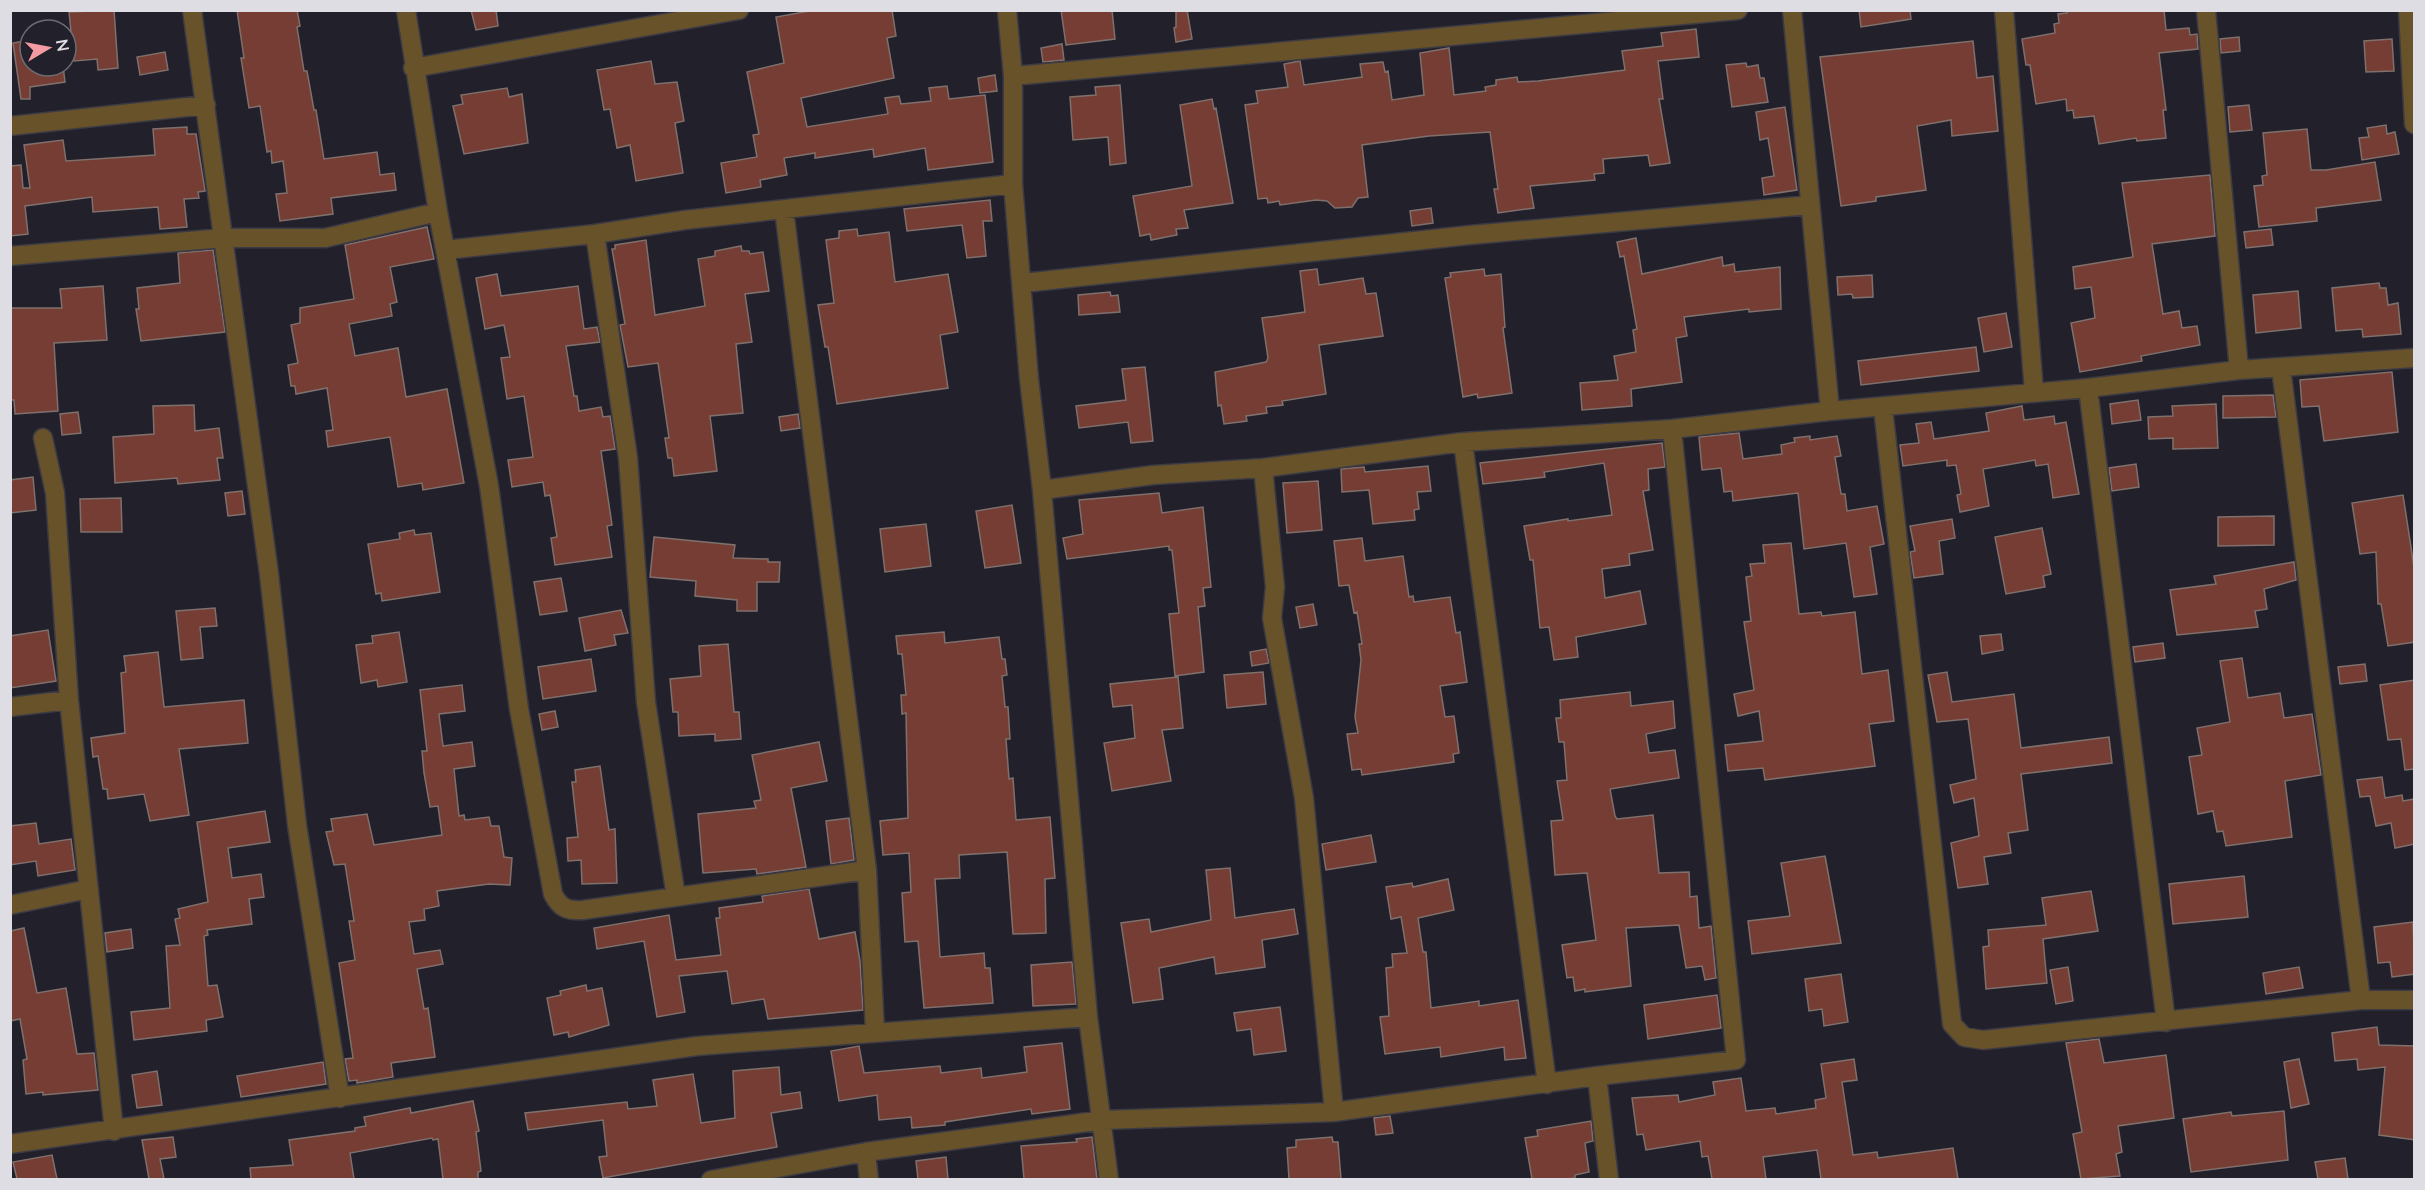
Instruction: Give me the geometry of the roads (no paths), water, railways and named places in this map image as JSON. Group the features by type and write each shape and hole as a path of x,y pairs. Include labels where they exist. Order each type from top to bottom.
{"street":[{"path":"192,10 269,574 297,825 340,1098"},
{"path":"406,10 413,68 438,212 489,486 519,709 553,894 558,904 574,910 867,870"},
{"path":"413,68 739,10"},
{"path":"1007,10 1013,76 1013,184 1088,1017 1109,1179"},
{"path":"1013,76 1738,10"},
{"path":"1792,10 1830,411"},
{"path":"2004,10 2034,393"},
{"path":"2206,10 2239,370"},
{"path":"2408,10 2415,124"},
{"path":"10,126 206,105"},
{"path":"445,250 594,234 685,220 1013,184"},
{"path":"1023,283 1470,234 1810,205"},
{"path":"784,210 867,870 875,1032"},
{"path":"10,256 224,238 325,238 438,212"},
{"path":"594,234 628,458 646,702 676,897"},
{"path":"1042,490 1153,475 1263,468 1463,442 1672,429 1830,411 2088,388 2239,370 2415,358"},
{"path":"2281,368 2361,1000"},
{"path":"2088,388 2166,1022"},
{"path":"1883,408 1952,1024 1964,1037 1983,1040 2361,1000 2415,1000"},
{"path":"711,1179 867,1152 1102,1120 1334,1112 1597,1076 1736,1060 1672,429"},
{"path":"43,438 56,493 69,700 114,1131"},
{"path":"1463,442 1547,1084"},
{"path":"1263,468 1275,587 1272,618 1304,798 1334,1112"},
{"path":"10,707 69,700"},
{"path":"10,904 89,889"},
{"path":"10,1144 114,1131 697,1046 1088,1017"},
{"path":"1597,1076 1609,1179"},
{"path":"867,1152 869,1179"}]}
